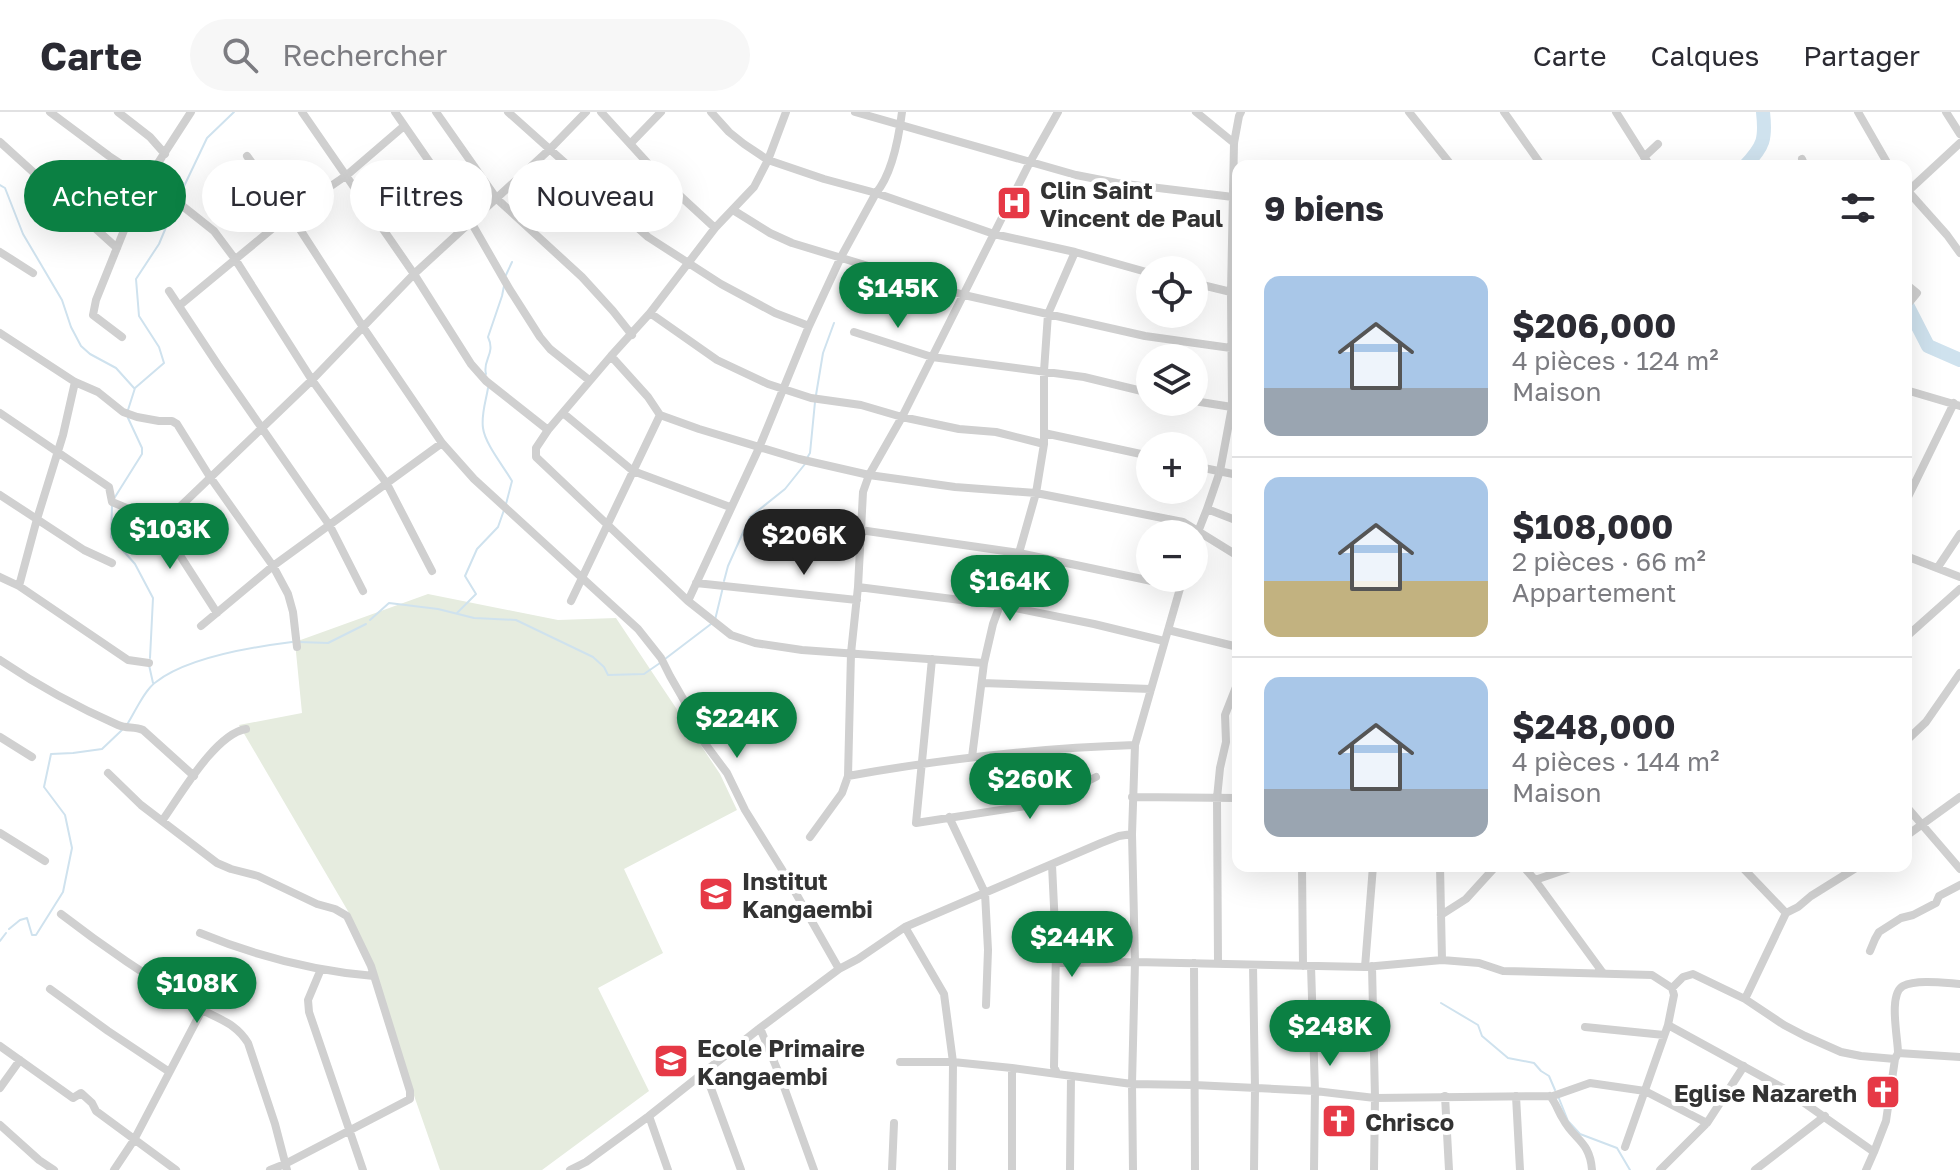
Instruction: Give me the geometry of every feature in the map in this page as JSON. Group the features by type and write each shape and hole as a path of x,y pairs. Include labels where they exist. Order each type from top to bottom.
{"street":[{"path":"50,112 115,160"},
{"path":"118,112 150,137 165,154"},
{"path":"161,160 191,112"},
{"path":"302,112 414,274 471,364 486,381 548,430"},
{"path":"395,112 428,160"},
{"path":"436,112 497,199 582,277 632,335"},
{"path":"508,112 648,237 775,313 809,326"},
{"path":"492,203 586,112"},
{"path":"601,112 664,181 715,228"},
{"path":"630,144 661,112"},
{"path":"711,112 729,132 768,160 994,234 1136,269"},
{"path":"786,112 754,187 715,228 632,335 589,380 548,430 536,448 536,457 688,601 731,635 755,643 802,650 984,663"},
{"path":"855,112 1076,175 1232,197"},
{"path":"688,601 759,448 841,257 883,184 902,112"},
{"path":"810,837 842,793 848,776 851,653 863,492 869,475 902,417 1058,112"},
{"path":"1196,112 1234,143"},
{"path":"1234,160 1241,112"},
{"path":"1409,112 1447,160"},
{"path":"1504,112 1538,160"},
{"path":"1616,112 1646,160"},
{"path":"1858,112 1886,160"},
{"path":"1946,112 1960,134"},
{"path":"334,184 404,126"},
{"path":"0,142 117,248"},
{"path":"1912,186 1960,143"},
{"path":"1644,157 1658,144"},
{"path":"247,156 250,160"},
{"path":"1912,196 1960,253"},
{"path":"186,208 214,231 235,259 312,380 387,484 432,571"},
{"path":"733,210 792,243 964,295 1145,336 1232,349"},
{"path":"122,337 92,312 124,232"},
{"path":"179,306 268,232"},
{"path":"302,232 442,443 474,479 638,629 664,662 697,723 703,741 727,773 745,810 839,969"},
{"path":"217,613 163,529 163,523 460,232"},
{"path":"477,232 540,337 550,349 589,380"},
{"path":"0,252 33,273"},
{"path":"972,757 984,663 993,624 1019,553 1036,493 1044,444 1048,314 1075,252"},
{"path":"1208,286 1231,292 1232,306"},
{"path":"169,291 330,526 363,591"},
{"path":"650,313 717,360 783,389 816,399 861,405 902,417 959,429 996,432 1044,444"},
{"path":"854,332 932,357 1084,377 1136,390"},
{"path":"0,333 75,382 98,392 123,412 177,424 273,566 288,594 297,647"},
{"path":"611,356 660,415 759,448 869,475 955,487 1036,493 1173,520"},
{"path":"19,586 75,382"},
{"path":"1912,392 1957,405 1912,487"},
{"path":"1208,403 1232,407"},
{"path":"0,413 109,487 112,502 163,523"},
{"path":"563,413 633,471 730,507"},
{"path":"571,601 660,415"},
{"path":"1202,520 1220,471 1232,421"},
{"path":"1044,433 1136,453"},
{"path":"201,626 273,566 442,443"},
{"path":"1208,469 1232,474"},
{"path":"0,495 84,550 112,563"},
{"path":"1207,509 1232,519"},
{"path":"762,525 860,546"},
{"path":"860,530 1136,574"},
{"path":"1938,567 1960,534"},
{"path":"1208,538 1232,552"},
{"path":"1912,558 1960,577"},
{"path":"0,577 19,586 128,660 149,663"},
{"path":"696,583 857,600"},
{"path":"858,587 1000,605 1164,641"},
{"path":"1912,632 1960,589"},
{"path":"1133,1170 1135,962 1132,797 1135,745 1179,592"},
{"path":"1168,630 1232,646"},
{"path":"932,659 916,823 1026,806 1096,777"},
{"path":"0,660 34,682 119,726 143,730 194,776"},
{"path":"1912,735 1926,722 1960,673"},
{"path":"982,683 1151,689"},
{"path":"1218,963 1217,798 1226,742 1225,715 1232,697"},
{"path":"162,821 212,751 236,730 246,729"},
{"path":"0,737 32,757"},
{"path":"848,776 972,757 1135,745"},
{"path":"108,773 141,805 217,863 258,876 347,916 374,976 411,1095 406,1103 350,1130 286,1167 270,1170"},
{"path":"1132,797 1232,798"},
{"path":"1912,832 1960,797"},
{"path":"1912,813 1960,869"},
{"path":"949,817 985,893 988,950 986,1005"},
{"path":"0,833 45,861"},
{"path":"570,1170 588,1166 760,1028 839,969 905,927 1101,843 1132,834"},
{"path":"1051,1074 1056,1071 1052,865"},
{"path":"1302,872 1315,1091 1314,1170"},
{"path":"1373,872 1368,966 1375,1098 1374,1170"},
{"path":"1440,872 1442,960"},
{"path":"1441,915 1466,899 1491,872"},
{"path":"1528,872 1603,973"},
{"path":"1535,880 1558,872"},
{"path":"1747,872 1786,913"},
{"path":"1745,999 1786,913 1849,872"},
{"path":"1870,951 1879,932 1901,918 1936,903 1939,896 1960,885"},
{"path":"61,914 109,951 241,1032 248,1043 286,1167"},
{"path":"905,927 944,994 953,1062 952,1170"},
{"path":"200,933 233,946 321,969 374,976"},
{"path":"1056,963 1368,966 1442,960 1479,963 1503,971 1652,975 1672,988 1674,995 1668,1025 1625,1147"},
{"path":"1194,963 1195,1170"},
{"path":"1253,965 1254,1170"},
{"path":"321,969 308,1000 309,1012 363,1170"},
{"path":"1672,988 1683,977 1693,974 1745,999 1784,1025 1841,1052 1861,1056 1960,1057"},
{"path":"1866,1170 1886,1121 1897,1056 1895,1006 1899,990 1904,985 1924,983 1960,984"},
{"path":"50,989 168,1071"},
{"path":"114,1170 134,1140 202,1010"},
{"path":"1668,1025 1783,1088 1874,1152"},
{"path":"1585,1027 1664,1035"},
{"path":"760,1028 814,1170"},
{"path":"0,1046 73,1098 81,1093 96,1111 176,1170"},
{"path":"0,1088 20,1060"},
{"path":"900,1062 953,1062 1132,1084 1315,1091 1375,1098 1554,1095 1590,1083 1645,1091 1707,1123"},
{"path":"1660,1170 1707,1123 1744,1066"},
{"path":"1012,1068 1012,1170"},
{"path":"705,1072 741,1170"},
{"path":"1070,1170 1071,1076"},
{"path":"1554,1095 1564,1121 1585,1144 1592,1170"},
{"path":"1445,1096 1449,1170"},
{"path":"1516,1096 1520,1170"},
{"path":"649,1116 668,1170"},
{"path":"1755,1170 1825,1116"},
{"path":"892,1170 894,1123"},
{"path":"0,1125 54,1170"}],"shaded area":[{"path":"428,594 558,620 616,618 720,774 737,810 624,869 663,953 598,988 649,1091 542,1170 440,1170 352,918 239,725 302,713 295,642"}],"waterway":[{"path":"128,410 135,388 164,363 159,347 139,316 136,279 159,244 207,138 234,112"},
{"path":"1750,160 1762,142 1763,112"},
{"path":"0,185 5,188 23,234 62,300 81,346 116,368 134,388"},
{"path":"506,275 512,262"},
{"path":"486,374 490,348 488,337 504,286"},
{"path":"1912,315 1928,346 1960,360"},
{"path":"816,395 823,353 834,323"},
{"path":"488,388 483,428 491,448 512,481 506,504"},
{"path":"807,458 815,402"},
{"path":"115,497 142,454 128,418"},
{"path":"724,581 750,517 785,489 805,464"},
{"path":"112,506 111,537 135,564 153,598 150,658"},
{"path":"457,613 476,594 465,576 477,549 498,527 504,510"},
{"path":"715,620 723,587"},
{"path":"370,620 389,603 438,609 474,618 516,620 593,657 608,675 644,674 660,663"},
{"path":"299,642 328,643 366,624"},
{"path":"665,659 711,624"},
{"path":"128,723 148,690 169,673 221,654 292,642"},
{"path":"149,665 153,683"},
{"path":"9,929 27,918 32,935 36,935 63,892 72,848 65,815 44,787 51,754 102,749 122,730"},
{"path":"0,941 6,933"},
{"path":"1441,1003 1478,1025 1482,1036 1508,1058 1534,1063 1549,1076 1555,1090"},
{"path":"1558,1096 1568,1121 1580,1134 1617,1148 1630,1170"}],"place":[{"name":"Clin Saint Vincent de Paul","path":"1014,203"},
{"name":"Institut Kangaembi","path":"716,894"},
{"name":"Ecole Primaire Kangaembi","path":"671,1061"},
{"name":"Eglise Nazareth","path":"1883,1092"},
{"name":"Chrisco","path":"1339,1121"}]}
